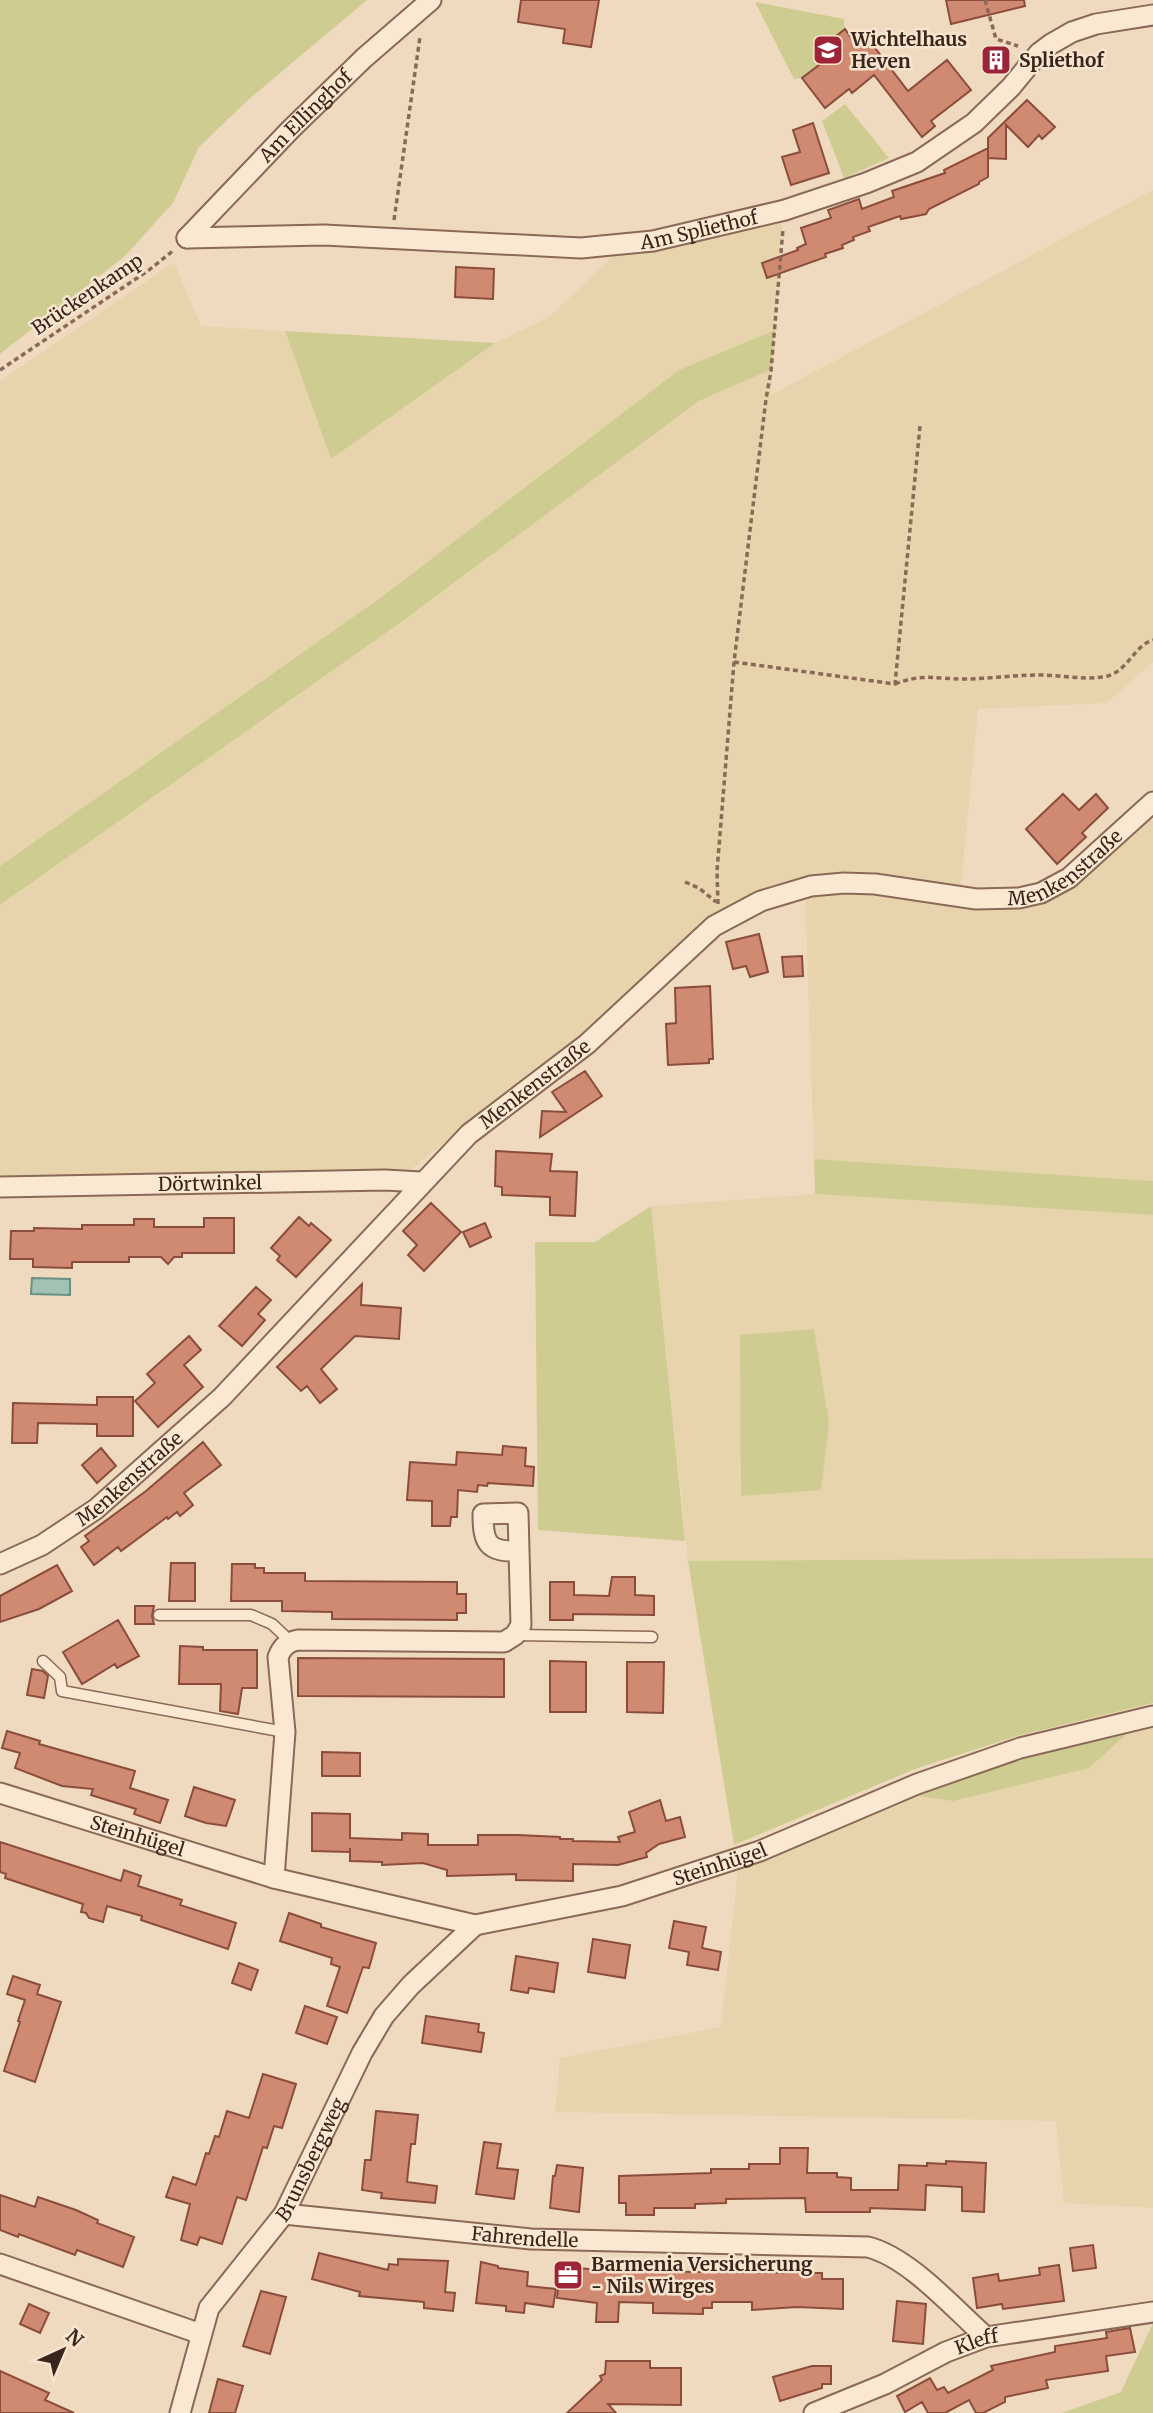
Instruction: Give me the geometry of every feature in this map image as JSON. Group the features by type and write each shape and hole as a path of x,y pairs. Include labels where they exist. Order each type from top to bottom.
{"street":[{"name":"Am Ellinghof","path":"187,238 289,130 364,58 427,3"},
{"name":"Am Spliethof","path":"187,238 324,235 581,248 653,240 785,210 866,183 923,159 991,108 1039,52 1072,32 1096,24 1153,15"},
{"name":"Menkenstraße","path":"0,1564 42,1545 96,1509 222,1397 477,1126 587,1044 718,914 811,886 844,883 876,884 976,899 1019,898 1041,892 1069,878 1153,803"},
{"name":"Dörtwinkel","path":"0,1187 385,1180 422,1182"},
{"path":"274,1878 285,1732 278,1657 282,1648 290,1642 312,1640 504,1642 515,1635 521,1625 519,1551"},
{"name":"Steinhügel","path":"0,1794 274,1878 475,1925 622,1896 760,1851 917,1784 1020,1748 1153,1716"},
{"name":"Brunsbergweg","path":"180,2413 209,2308 284,2214 362,2053 384,2016 411,1985 475,1925"},
{"name":"Fahrendelle","path":"284,2214 531,2239 868,2247 882,2250 902,2261 986,2337"},
{"path":"0,2263 201,2334"},
{"name":"Kleff","path":"814,2413 886,2384 946,2352 986,2337 1153,2312"}],"lane":[{"path":"159,1615 251,1615 272,1624 290,1642"},
{"path":"515,1635 652,1637"},
{"path":"43,1661 60,1676 62,1691 285,1732"}],"path":[{"path":"985,0 996,39 1039,52"},
{"path":"392,239 427,3"},
{"path":"718,914 717,871 734,662 771,371 785,210"},
{"name":"Brückenkamp","path":"0,370 149,270 187,238"},
{"path":"895,684 920,426"},
{"path":"734,662 895,684 922,676 963,679 1017,676 1088,678 1107,677 1124,668 1146,642 1153,640"},
{"path":"685,882 699,888 718,914"}],"shaded area":[{"path":"0,0 367,0 248,100 199,147 173,203 125,256 0,354"},
{"path":"755,2 844,19 845,29 829,42 836,52 802,78 794,79"},
{"path":"845,104 889,158 844,178 822,121"},
{"path":"1153,190 1153,662 1107,703 978,709 961,887 872,872 845,871 809,876 761,892 711,917 583,1034 413,1168 398,1175 0,1178 0,905 397,625 699,401 772,369 771,395"},
{"path":"782,221 775,330 679,370 380,598 0,866 0,381 174,262 201,326 285,331 331,459 495,343 549,317 613,256"},
{"path":"775,330 772,369 699,401 397,625 0,905 0,866 380,598 679,370"},
{"path":"286,331 495,343 331,459"},
{"path":"1149,821 1153,821 1153,1181 814,1159 805,898 849,892 974,910 1021,906 1074,885"},
{"path":"814,1159 1153,1181 1153,1215 815,1194"},
{"path":"815,1194 1153,1215 1153,1558 688,1561 651,1206"},
{"path":"651,1206 685,1541 538,1530 535,1242 595,1242"},
{"path":"32,1278 70,1279 70,1295 31,1294"},
{"path":"814,1329 829,1423 821,1490 741,1496 740,1335"},
{"path":"1153,1558 1153,1703 1017,1736 915,1769 734,1845 688,1561"},
{"path":"1153,1725 1153,2208 1064,2203 1056,2121 555,2112 560,2058 721,2027 738,1869 914,1795"},
{"path":"1131,1730 1089,1768 953,1801 914,1795 1030,1756"},
{"path":"1153,2323 1153,2413 1062,2413 1121,2392"}],"building":[{"path":"521,0 599,0 591,47 563,43 565,29 518,22"},
{"path":"946,0 1024,0 1025,6 951,24"},
{"path":"845,29 852,39 862,31 908,91 947,60 971,90 931,121 935,126 922,137 874,75 852,93 849,89 825,108 802,78 836,52 829,42"},
{"name":"Spliethof","path":"985,49 1010,54 1006,71 982,66"},
{"path":"1027,100 1055,127 1042,139 1039,135 1028,147 1006,125 1006,159 988,158 988,138"},
{"path":"813,123 829,173 791,185 782,157 800,152 793,130"},
{"path":"988,148 988,177 979,184 929,209 926,214 901,219 900,216 868,227 870,231 853,237 854,240 842,245 843,248 825,254 826,257 767,278 762,263 798,250 797,248 806,244 801,228 831,218 828,210 859,199 862,209 894,197 892,191 945,173 944,170"},
{"path":"456,267 494,269 493,299 455,297"},
{"path":"1063,794 1079,810 1096,794 1108,808 1082,833 1086,837 1057,864 1026,829"},
{"path":"759,934 768,972 750,977 746,966 733,969 726,942"},
{"path":"802,956 803,976 784,977 782,957"},
{"path":"710,986 713,1059 709,1059 709,1063 668,1065 666,1024 676,1023 675,988"},
{"path":"585,1071 602,1096 540,1137 542,1111 566,1112 552,1092"},
{"path":"496,1151 552,1154 550,1171 577,1172 575,1216 550,1215 550,1197 502,1195 502,1187 495,1186"},
{"path":"431,1203 461,1232 424,1271 408,1255 417,1245 403,1231"},
{"path":"299,1217 309,1226 311,1223 331,1240 296,1277 277,1260 280,1256 271,1248"},
{"path":"204,1218 234,1218 234,1253 182,1253 182,1257 174,1257 168,1264 161,1257 129,1257 129,1262 72,1262 72,1268 33,1267 33,1259 10,1259 11,1231 34,1231 34,1228 82,1229 82,1225 134,1225 134,1219 154,1219 154,1227 204,1227"},
{"path":"485,1223 491,1237 470,1247 463,1232"},
{"path":"362,1284 361,1305 401,1308 399,1339 355,1336 321,1369 337,1389 320,1403 307,1386 301,1391 277,1367"},
{"path":"256,1287 271,1300 258,1314 265,1320 242,1346 219,1326"},
{"path":"189,1336 201,1350 184,1365 203,1387 158,1427 135,1401 155,1383 147,1374"},
{"path":"97,1397 133,1397 133,1436 97,1436 97,1424 38,1423 37,1443 12,1443 13,1403 97,1405"},
{"path":"203,1442 221,1465 184,1493 193,1505 180,1516 177,1512 168,1519 167,1517 121,1551 118,1547 94,1565 81,1547 89,1541 85,1536 146,1491"},
{"path":"503,1446 526,1448 525,1466 534,1467 533,1486 488,1483 487,1486 478,1485 477,1492 458,1490 457,1517 451,1517 450,1526 432,1526 432,1501 407,1500 410,1462 456,1465 457,1452 502,1455"},
{"path":"101,1448 116,1466 97,1483 82,1465"},
{"path":"171,1563 195,1563 195,1601 169,1601"},
{"path":"232,1564 255,1564 255,1568 264,1568 264,1573 305,1573 305,1581 457,1582 457,1594 466,1594 466,1613 457,1613 457,1620 332,1619 332,1612 282,1611 282,1601 231,1601"},
{"path":"57,1565 72,1591 39,1609 0,1622 0,1596"},
{"path":"612,1577 635,1577 635,1595 654,1596 654,1615 573,1614 573,1620 550,1620 550,1582 574,1582 574,1595 609,1596"},
{"path":"135,1606 154,1606 154,1624 135,1624"},
{"path":"118,1620 139,1656 117,1668 115,1664 82,1684 63,1652"},
{"path":"180,1646 203,1647 203,1650 257,1650 257,1688 242,1688 238,1714 220,1711 221,1684 179,1684"},
{"path":"298,1658 504,1659 504,1697 298,1696"},
{"path":"550,1661 586,1662 586,1712 550,1712"},
{"path":"627,1662 664,1662 663,1713 627,1712"},
{"path":"32,1669 43,1671 48,1676 44,1698 27,1695"},
{"path":"7,1731 40,1741 39,1744 135,1771 130,1788 168,1800 160,1823 134,1814 136,1809 91,1795 93,1789 62,1786 15,1768 20,1753 2,1748"},
{"path":"322,1752 360,1753 360,1776 322,1776"},
{"path":"194,1787 235,1800 226,1826 185,1816"},
{"path":"660,1800 666,1821 680,1817 685,1837 659,1844 646,1853 647,1857 618,1865 573,1864 573,1881 516,1880 516,1874 447,1876 447,1870 423,1863 382,1865 382,1862 350,1861 350,1852 312,1851 312,1813 350,1814 350,1838 402,1840 402,1833 428,1834 428,1845 478,1845 478,1835 620,1842 618,1837 635,1832 629,1812"},
{"path":"0,1842 121,1881 124,1870 141,1876 138,1886 182,1900 180,1905 236,1923 228,1949 141,1920 142,1916 107,1906 103,1922 89,1918 86,1913 81,1912 83,1904 5,1878 6,1874 0,1872"},
{"path":"289,1913 321,1924 321,1927 376,1943 369,1968 363,1967 347,2013 327,2006 340,1967 331,1964 332,1958 280,1941"},
{"path":"674,1921 706,1927 702,1948 721,1952 718,1970 687,1965 689,1952 669,1948"},
{"path":"593,1939 630,1945 625,1978 588,1972"},
{"path":"516,1956 558,1963 554,1992 529,1988 528,1993 511,1990"},
{"path":"239,1963 258,1970 251,1990 232,1983"},
{"path":"13,1976 40,1985 37,1994 61,2002 35,2082 4,2071 25,2000 7,1994"},
{"path":"305,2006 337,2017 327,2044 296,2033"},
{"path":"426,2016 479,2024 478,2032 484,2033 481,2052 422,2043"},
{"path":"263,2074 296,2084 282,2128 274,2126 267,2148 263,2147 246,2200 237,2197 222,2244 200,2237 197,2245 181,2240 190,2204 166,2197 173,2177 196,2185 206,2153 209,2154 215,2136 219,2137 227,2111 249,2118"},
{"path":"376,2111 418,2115 415,2144 411,2144 407,2182 437,2186 435,2203 381,2198 382,2193 362,2190 365,2160 371,2160"},
{"path":"484,2142 501,2144 497,2168 518,2170 514,2199 476,2194"},
{"path":"780,2148 808,2148 807,2173 837,2173 837,2177 851,2178 851,2190 898,2190 899,2165 927,2166 927,2163 946,2164 946,2161 986,2163 984,2212 962,2211 962,2187 926,2185 925,2210 870,2208 870,2212 806,2212 805,2198 726,2199 726,2203 695,2204 695,2208 654,2208 654,2215 626,2215 626,2203 619,2203 619,2176 711,2173 711,2169 749,2169 749,2164 780,2164"},
{"path":"557,2165 583,2168 579,2212 550,2208 553,2176"},
{"path":"0,2195 35,2207 38,2197 76,2210 98,2220 97,2223 134,2237 123,2267 77,2250 75,2255 19,2234 18,2237 0,2230"},
{"path":"1093,2245 1096,2268 1073,2271 1070,2248"},
{"path":"319,2253 388,2270 389,2264 398,2265 398,2259 448,2261 445,2292 455,2293 453,2311 424,2308 424,2302 359,2296 360,2292 312,2279"},
{"path":"481,2262 498,2268 528,2272 527,2286 556,2289 553,2307 525,2303 524,2313 506,2311 506,2306 476,2303"},
{"path":"1059,2265 1064,2301 1003,2309 1002,2304 977,2308 973,2278 998,2274 999,2281 1040,2275 1039,2268"},
{"path":"561,2266 606,2271 822,2273 822,2279 843,2279 843,2309 797,2307 752,2310 752,2302 712,2302 712,2308 703,2308 703,2314 653,2313 653,2303 619,2302 618,2322 596,2322 597,2303 557,2298"},
{"path":"261,2291 286,2297 270,2354 243,2346"},
{"path":"897,2301 926,2304 923,2344 893,2341"},
{"path":"29,2304 49,2313 40,2333 20,2324"},
{"path":"1130,2328 1135,2352 1106,2356 1108,2371 1046,2380 1048,2388 1005,2397 1005,2402 983,2413 976,2413 969,2400 945,2413 928,2413 922,2402 905,2412 897,2396 930,2378 937,2390 944,2387 948,2393 993,2370 991,2366 1055,2352 1055,2346 1107,2338 1106,2332"},
{"path":"606,2361 650,2361 650,2368 681,2368 681,2405 608,2404 616,2413 567,2413 602,2380 600,2376 605,2374"},
{"path":"812,2366 831,2366 831,2384 822,2384 822,2388 780,2401 773,2377"},
{"path":"0,2371 49,2393 45,2400 74,2413 0,2413"},
{"path":"218,2379 243,2386 235,2413 209,2413"}],"place":[{"name":"Wichtelhaus Heven","path":"828,50"},
{"name":"Spliethof","path":"996,60"},
{"name":"Barmenia Versicherung - Nils Wirges","path":"568,2275"}]}
